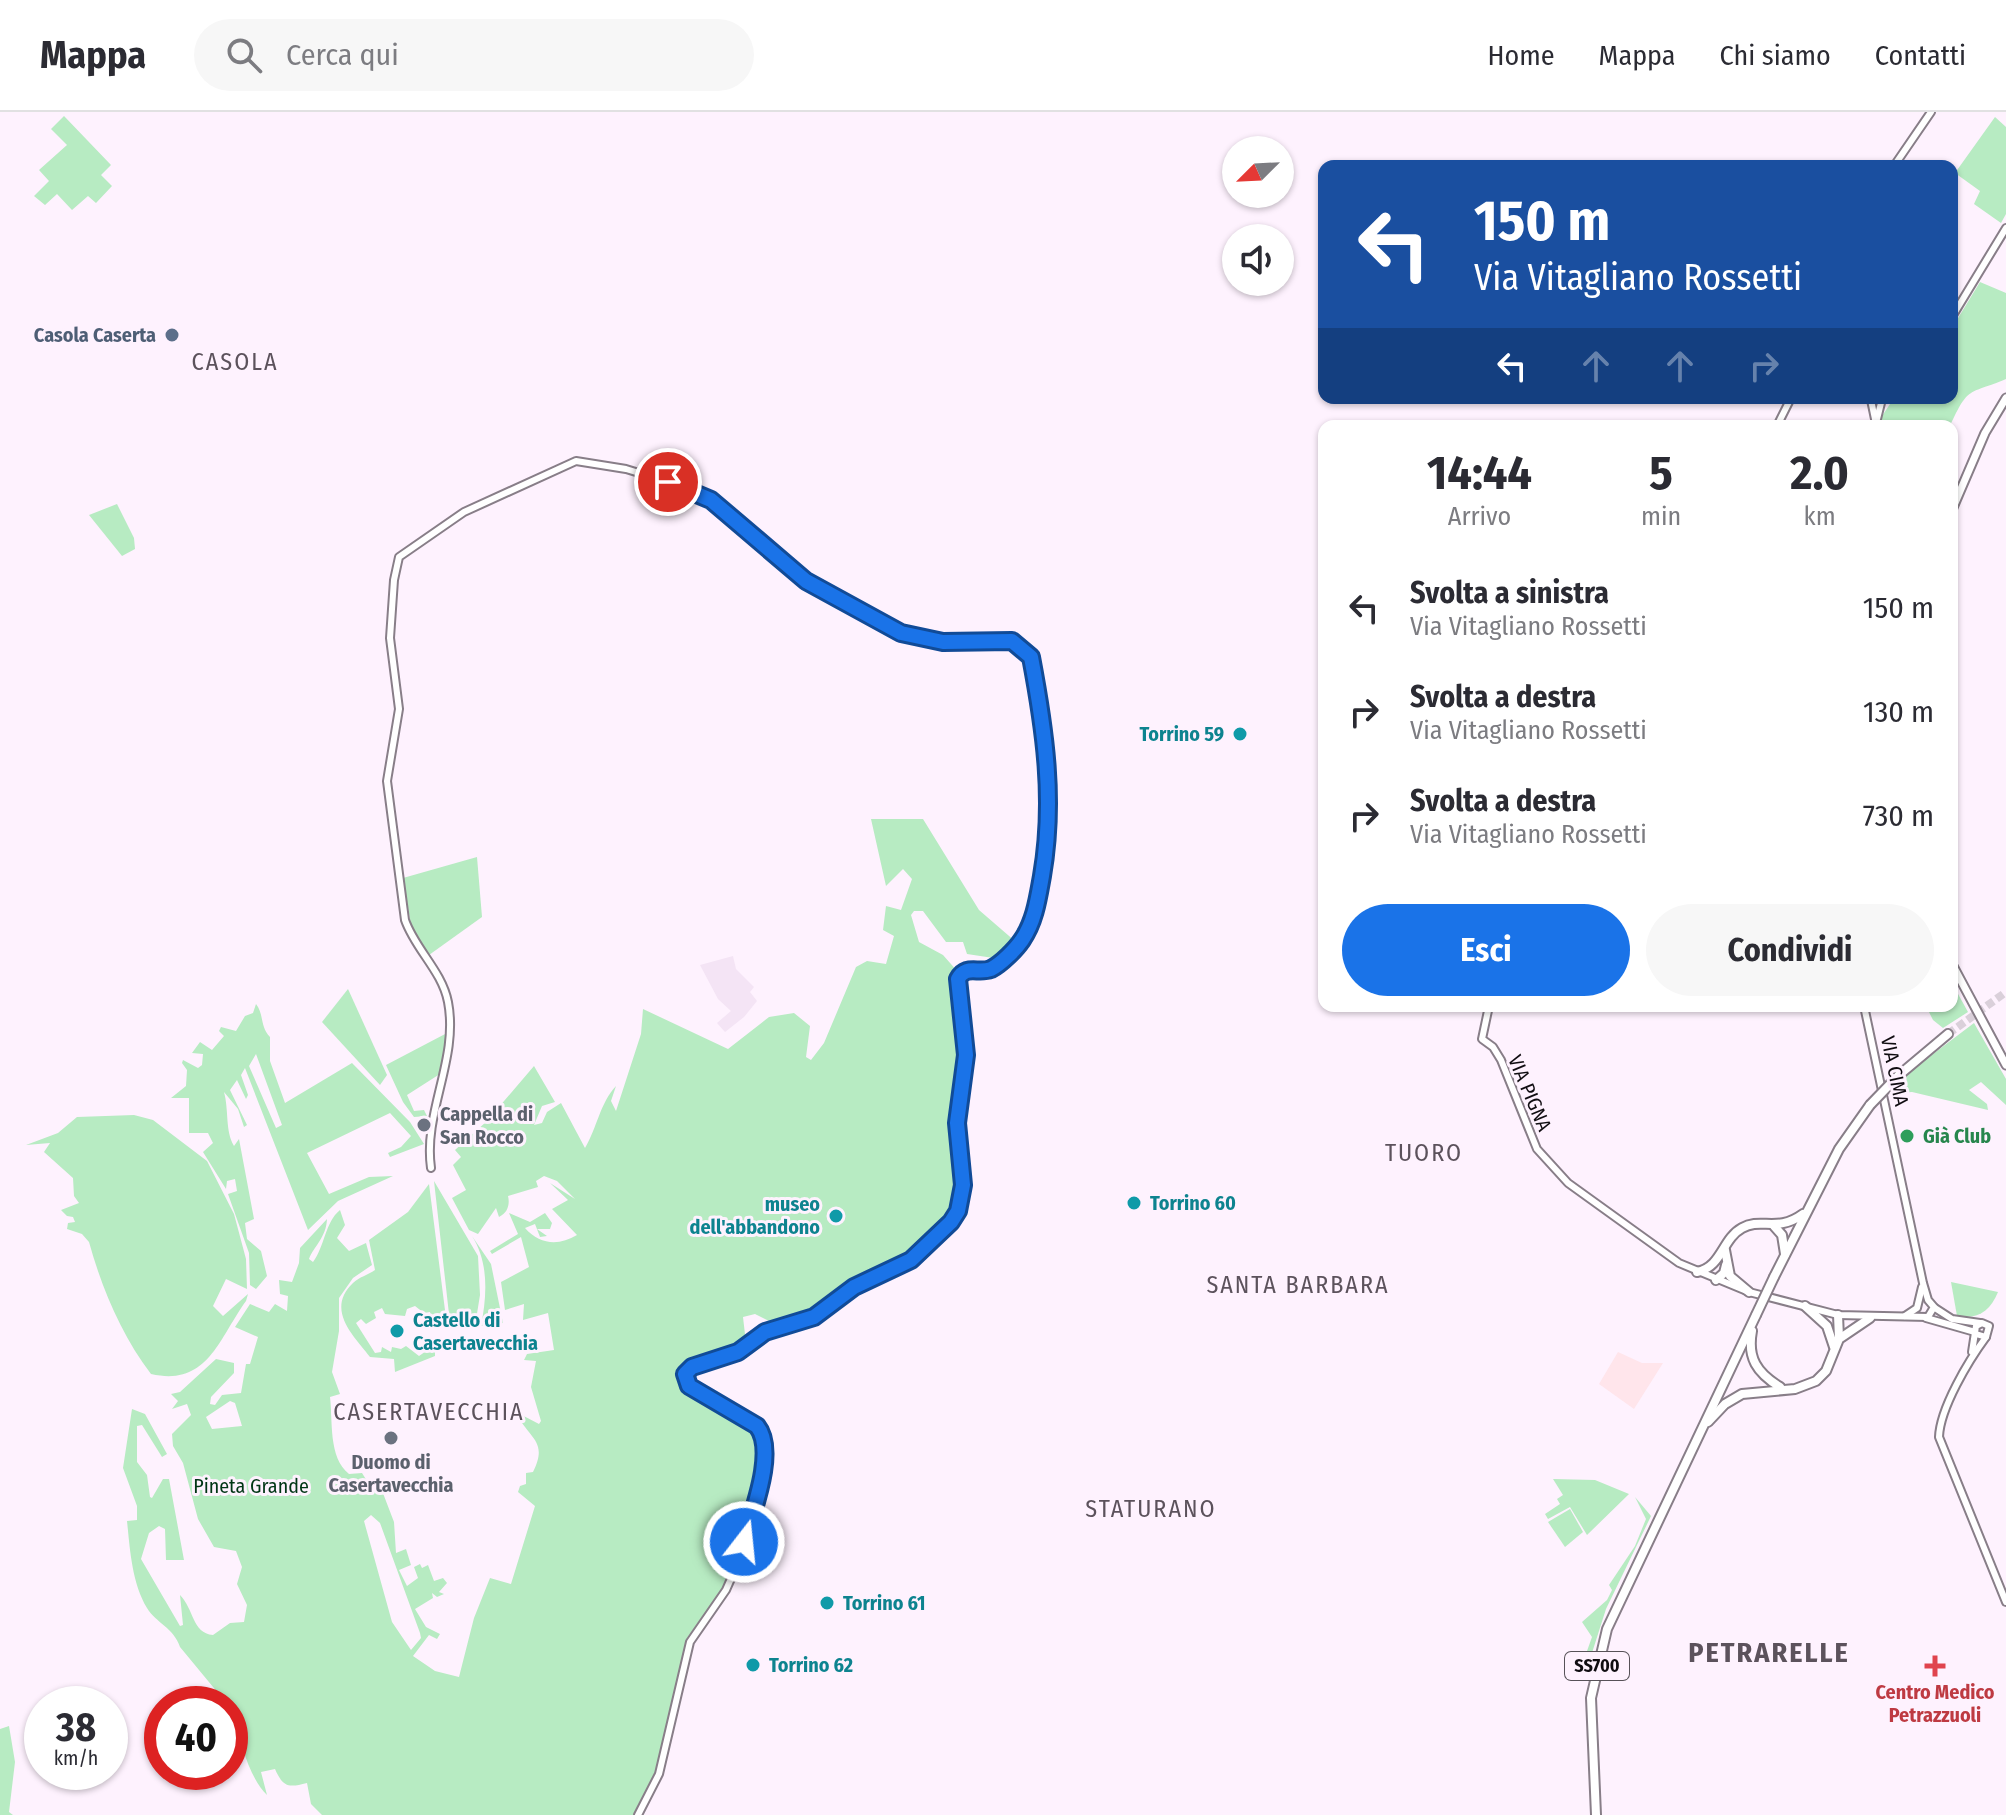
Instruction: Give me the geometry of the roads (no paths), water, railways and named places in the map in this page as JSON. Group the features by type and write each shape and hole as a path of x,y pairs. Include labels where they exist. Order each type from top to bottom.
{"highway":[{"name":"SS700","path":"1596,1815 1590,1727 1594,1677 1611,1617 1785,1254 1839,1149 1870,1105 1898,1076 1948,1034"},
{"path":"1697,1272 1716,1262 1740,1229 1750,1224 1774,1226 1806,1212"},
{"path":"1774,1226 1782,1235 1785,1254"},
{"path":"1716,1280 1724,1273 1725,1249"},
{"path":"1716,1262 1716,1280"},
{"path":"1726,1264 1737,1285 1749,1292"},
{"path":"1805,1306 1821,1318 1835,1341"},
{"path":"1835,1341 1838,1315"},
{"name":"SS700","path":"1702,1429 1725,1404 1742,1394 1780,1387 1795,1389 1816,1381 1826,1371 1835,1341 1870,1318"},
{"name":"SS700","path":"1755,1319 1749,1346 1753,1363 1761,1374 1780,1387"}],"main road":[{"path":"1958,496 1985,433 2006,398"},
{"path":"1958,975 2006,1065"}],"street":[{"path":"1898,160 1931,112"},
{"path":"1958,307 2006,228"},
{"path":"431,1168 428,1147 448,1054 450,1014 443,984 412,940 405,920 387,781 399,709 390,638 391,609 396,568 406,550 482,503 576,461 598,463 688,488 711,500 806,581 901,633 943,642 1012,641 1028,651 1041,700 1049,771 1045,859 1036,910 1022,940 991,969 970,969 958,979 966,1055 958,1104 963,1185 958,1211 940,1236 911,1260 854,1287 814,1317 765,1332 738,1352 692,1367 685,1374 689,1386 757,1426 765,1443 765,1456 737,1565 726,1590 690,1642 659,1774 638,1815"},
{"name":"VIA PIGNA","path":"1488,1012 1482,1039 1493,1047 1501,1060 1537,1149 1568,1183 1653,1248 1697,1272 1749,1292 1838,1315 1923,1317"},
{"name":"VIA CIMA","path":"1865,1012 1928,1300"},
{"name":"VIA CIMA","path":"1918,1305 1923,1283"},
{"path":"1903,1318 1928,1300 1952,1319 1989,1326 1946,1413 1939,1437 2006,1602"},
{"path":"1918,1305 1923,1317"},
{"path":"1923,1317 1933,1315 1934,1307"},
{"path":"1923,1317 1986,1337"},
{"path":"1972,1356 1980,1323"}],"tunnel":[{"path":"1948,1034 2006,992"}],"place":[{"name":"Casola Caserta","path":"172,335"},
{"name":"Torrino 59","path":"1240,734"},
{"name":"Cappella di San Rocco","path":"424,1125"},
{"name":"Già Club","path":"1907,1136"},
{"name":"Torrino 60","path":"1134,1203"},
{"name":"museo dell'abbandono","path":"836,1216"},
{"name":"Castello di Casertavecchia","path":"397,1331"},
{"name":"Duomo di Casertavecchia","path":"391,1438"},
{"name":"Torrino 61","path":"827,1603"},
{"name":"Torrino 62","path":"753,1665"},
{"name":"Centro Medico Petrazzuoli","path":"1935,1666"}],"district":[{"name":"CASOLA","path":"235,362"},
{"name":"TUORO","path":"1424,1153"},
{"name":"SANTA BARBARA","path":"1298,1285"},
{"name":"CASERTAVECCHIA","path":"429,1412"},
{"name":"STATURANO","path":"1151,1509"},
{"name":"PETRARELLE","path":"1769,1652"}],"park label":[{"name":"Pineta Grande","path":"251,1486"}]}
